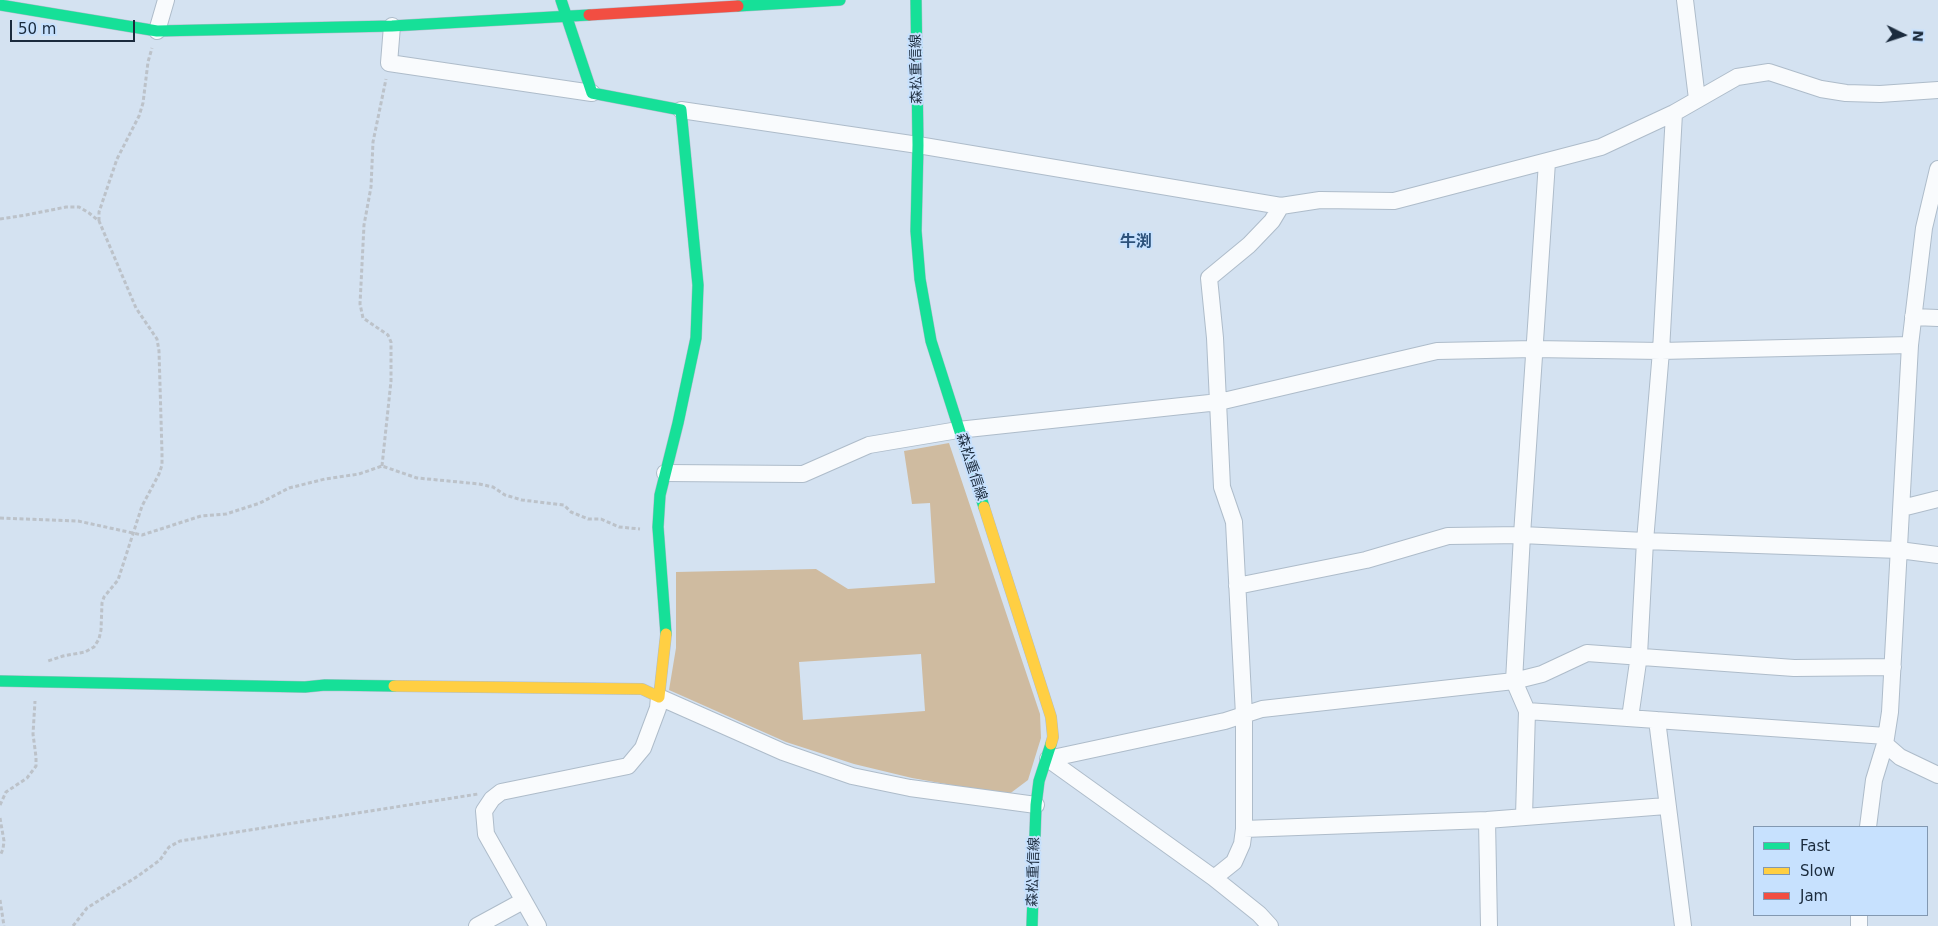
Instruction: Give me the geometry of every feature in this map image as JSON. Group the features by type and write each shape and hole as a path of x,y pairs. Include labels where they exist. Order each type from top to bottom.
{"street":[{"path":"157,31 166,0"},
{"path":"561,0 568,16 592,93"},
{"path":"0,5 157,31 392,26 840,0"},
{"name":"森松重信線","path":"916,0 918,145 916,231 920,279 931,341 1051,716 1053,736 1048,759 1039,781 1036,805 1032,926"},
{"path":"1685,0 1697,99"},
{"path":"392,26 389,63 592,93 681,110 918,145 1281,206 1320,200 1394,201 1601,147 1674,112 1738,77 1769,72 1821,89 1846,93 1880,94 1938,90"},
{"path":"538,926 522,901 486,834 484,811 492,799 501,792 628,766 642,748 658,708 666,638 658,527 660,495 696,338 698,285 681,110"},
{"path":"1630,718 1638,656 1645,541 1661,351 1674,112"},
{"path":"1524,816 1527,711 1514,681 1547,162"},
{"path":"1868,826 1874,780 1886,740 1890,712 1910,345 1924,228 1932,215 1938,169"},
{"path":"1214,878 1234,862 1242,844 1244,829 1244,715 1234,522 1222,487 1219,402 1209,278 1249,245 1272,221 1281,206"},
{"path":"1913,317 1938,318"},
{"path":"665,472 803,474 869,445 958,430 1219,402 1437,351 1534,349 1661,351 1910,345"},
{"path":"1902,508 1938,499"},
{"path":"1237,586 1366,560 1448,536 1522,535 1899,550 1938,554"},
{"path":"1048,759 1225,721 1262,709 1514,681 1542,674 1587,653 1794,668 1893,667"},
{"path":"0,681 305,687 325,685 642,689 782,752 852,776 910,788 1036,805"},
{"path":"1527,711 1886,740 1900,757 1938,775"},
{"path":"1657,720 1666,806 1683,926"},
{"path":"1048,759 1214,878 1259,914 1270,926"},
{"path":"1244,829 1487,820 1666,806"},
{"path":"1487,820 1489,926"},
{"path":"477,926 522,901"}],"path":[{"path":"0,805 6,792 27,778 36,766 33,734 38,672 44,664 52,659 85,652 94,646 99,639 104,597 118,580 132,532 162,465 157,338 136,308 99,221 100,212 117,159 139,116 143,103 148,62 157,31"},
{"path":"382,466 391,381 391,342 388,335 363,318 360,304 364,224 370,188 373,142 389,63"},
{"path":"0,219 26,216 66,207 79,207 99,221"},
{"path":"0,518 78,521 142,535 201,516 226,514 260,503 288,488 325,479 359,474 382,466 417,478 479,484 493,487 505,495 522,500 564,505 571,512 588,518 601,519 619,527 633,529 658,527"},
{"path":"73,926 87,908 138,876 160,860 169,847 180,841 480,793 501,792"},
{"path":"0,818 4,840 0,856"},
{"path":"0,900 4,926"}],"shaded area":[{"path":"949,443 1040,714 1041,738 1028,780 1008,795 912,778 854,764 786,742 669,690 676,648 676,572 816,569 848,589 935,583 930,503 912,504 904,451","holes":["921,654 925,711 803,720 799,662"]}],"traffic: fast":[{"path":"561,0 592,93 681,110 698,285 696,338 660,495 658,527 666,634"},
{"path":"738,6 840,0"},
{"path":"916,0 918,145 916,231 920,279 931,341 984,507"},
{"path":"0,5 157,31 392,26 589,15"},
{"path":"0,681 305,687 325,685 394,686"},
{"path":"1032,926 1036,805 1039,781 1051,744"}],"traffic: slow":[{"path":"984,507 1051,717 1053,737 1051,744"},
{"path":"394,686 642,689 659,697 666,634"}],"traffic: jam":[{"path":"589,15 738,6"}],"district":[{"name":"牛渕","path":"1136,243"}]}
